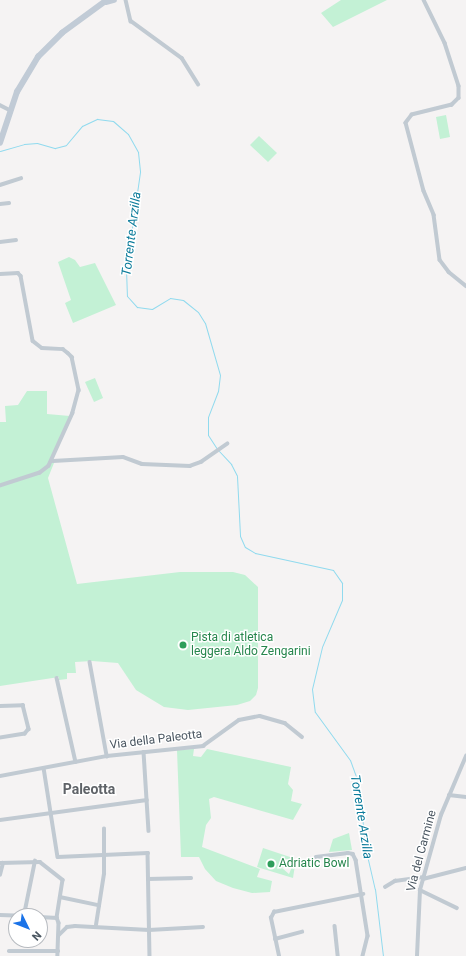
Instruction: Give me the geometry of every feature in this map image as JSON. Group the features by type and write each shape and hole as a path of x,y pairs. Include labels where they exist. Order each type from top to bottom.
{"main road":[{"path":"0,142 10,110 24,77 38,57 62,33 107,1 114,0"}],"street":[{"path":"126,0 131,21 182,58 198,84"},
{"path":"424,0 445,43 459,86 459,98 452,105 412,115 406,123 424,191 434,215 440,260 449,272 466,286"},
{"path":"0,104 10,110"},
{"path":"0,185 21,178"},
{"path":"0,204 9,203"},
{"path":"0,242 16,240"},
{"path":"0,274 18,273 21,276 33,341 42,348 63,349 72,357 79,390 73,413 53,461 40,473 0,486"},
{"path":"53,461 123,457 142,464 190,466 210,456 228,444"},
{"path":"90,662 107,756"},
{"path":"57,678 76,762"},
{"path":"0,706 23,705 29,728 25,734 0,738"},
{"name":"Via della Paleotta","path":"0,776 107,756 203,746 240,720 260,716 285,723 302,737"},
{"path":"144,752 149,831"},
{"name":"Via del Carmine","path":"417,956 420,890 449,795 466,756"},
{"path":"44,768 58,857 148,853 150,956"},
{"path":"449,795 466,797"},
{"path":"0,820 147,800"},
{"path":"96,925 104,855 104,829"},
{"path":"316,857 353,854 363,894 368,936 363,956"},
{"path":"26,908 35,860"},
{"path":"0,875 1,863 35,860 40,862 63,880 57,918 59,923 58,956"},
{"path":"385,887 395,881 423,878 466,868"},
{"path":"148,879 191,878"},
{"path":"420,890 429,896 457,908"},
{"path":"279,956 272,914 363,894"},
{"path":"419,896 429,896"},
{"path":"60,897 99,905"},
{"path":"48,917 57,918"},
{"path":"59,935 67,927 96,925 149,930 203,927"},
{"path":"335,926 338,956"},
{"path":"275,939 302,932"},
{"path":"9,951 58,951"}],"green space":[{"path":"341,0 387,0 333,27 321,13"},
{"path":"446,115 450,137 440,139 436,117"},
{"path":"259,136 277,153 268,162 250,145"},
{"path":"69,257 75,260 80,267 95,263 116,305 73,323 65,303 71,300 58,262"},
{"path":"95,378 103,398 94,402 85,382"},
{"path":"27,391 47,391 47,414 70,416 55,449 51,461 54,463 48,478 77,584 180,572 233,572 245,575 258,587 258,688 256,695 250,701 237,705 188,710 164,707 136,690 118,663 92,661 75,662 76,673 67,673 67,679 59,680 59,677 0,686 0,422 6,422 5,406 18,405"},
{"path":"194,749 193,756 201,757 207,749 291,767 288,784 293,790 291,801 302,804 293,820 214,797 209,799 211,818 206,825 202,847 260,869 257,877 272,881 270,892 252,893 233,888 216,881 205,869 199,857 181,857 177,750"},
{"path":"349,833 352,850 329,852 333,839"},
{"name":"Adriatic Bowl","path":"263,848 296,859 293,878 257,867","holes":["286,859 294,862 289,874 282,868"]}],"waterway":[{"name":"Torrente Arzilla","path":"0,151 24,144 37,143 55,148 66,145 82,126 97,119 113,121 128,134 138,152 140,172 126,269 127,296 137,307 152,309 170,298 183,300 198,312 205,323 220,375 218,391 208,417 208,435 217,449"},
{"name":"Torrente Arzilla","path":"219,451 231,464 237,476 240,536 245,547 255,553 333,570 342,583 342,600 322,647 312,689 315,712 350,760 358,782 366,851 375,889 383,956"}],"place":[{"name":"Pista di atletica leggera Aldo Zengarini","path":"183,645"},
{"name":"Adriatic Bowl","path":"271,864"}],"district":[{"name":"Paleotta","path":"89,789"}]}
